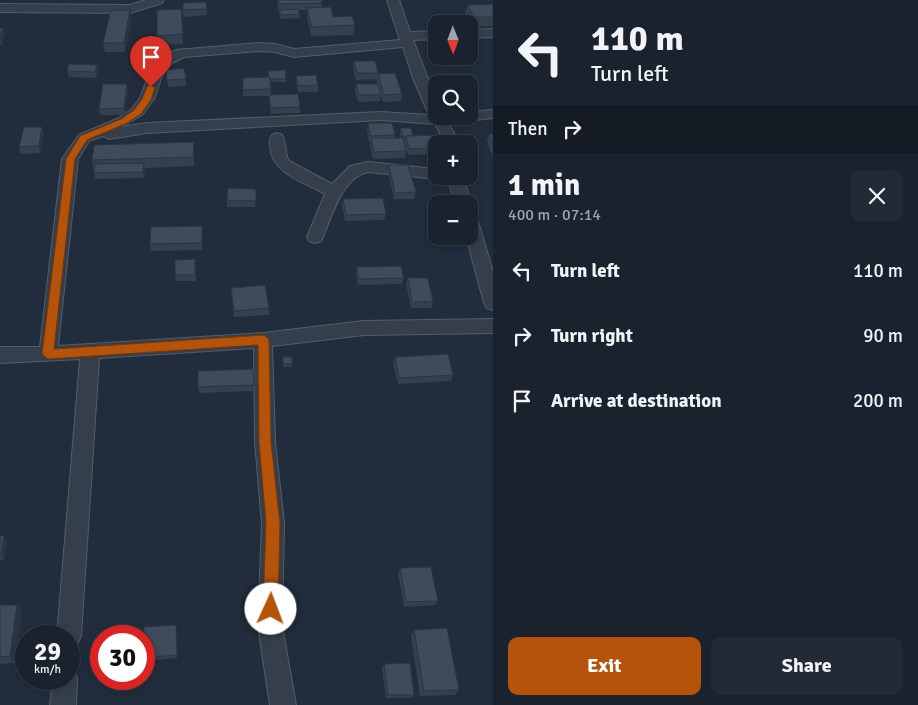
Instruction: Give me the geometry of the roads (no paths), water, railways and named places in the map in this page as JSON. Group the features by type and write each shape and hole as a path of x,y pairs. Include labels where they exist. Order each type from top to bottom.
{"street":[{"path":"0,8 130,9 158,0"},
{"path":"393,0 420,78 428,95"},
{"path":"478,34 493,34"},
{"path":"48,354 70,159 84,138 124,121 138,112 146,100 155,75 167,60 181,53 260,47 275,48 294,53 428,36"},
{"path":"478,115 493,114"},
{"path":"84,138 147,128 381,116 428,117"},
{"path":"277,138 278,156 284,165 334,192"},
{"path":"315,237 334,192 355,170 368,167 428,173"},
{"path":"477,245 493,303"},
{"path":"0,355 48,354 263,340 364,328 493,326"},
{"path":"263,340 265,442 273,523 270,626 283,705"},
{"path":"70,625 90,351"},
{"path":"63,705 64,690"}]}
